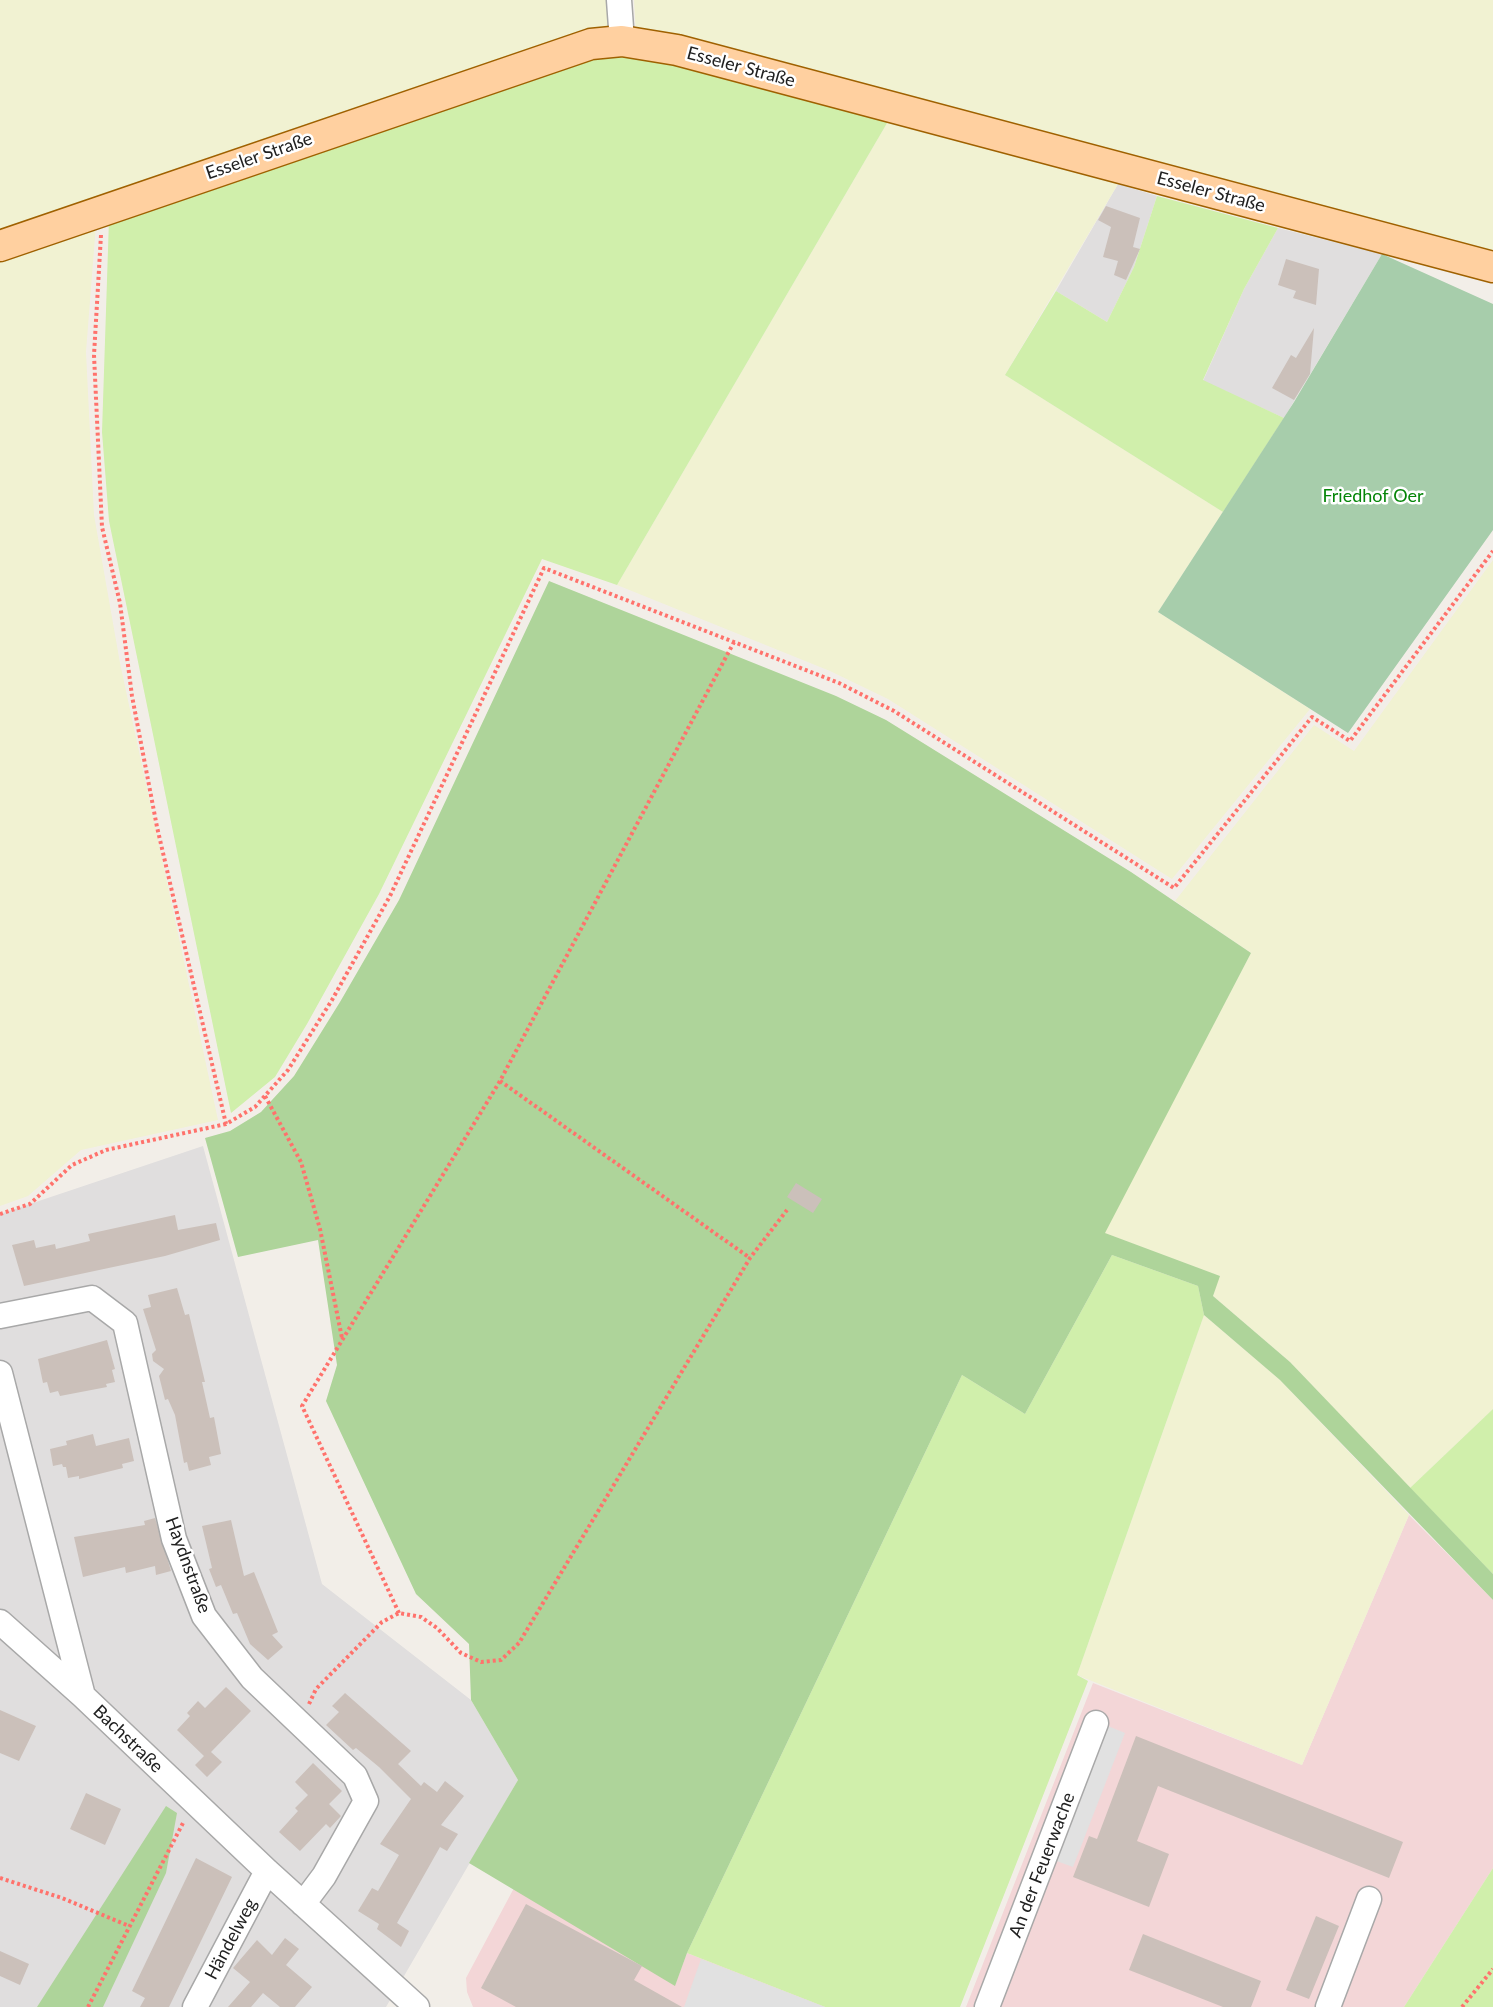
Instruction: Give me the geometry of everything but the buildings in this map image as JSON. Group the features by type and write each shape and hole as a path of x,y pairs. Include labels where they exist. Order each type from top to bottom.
{"main road":[{"name":"Esseler Straße","path":"0,246 591,44 622,41 677,50 1493,267"}],"street":[{"path":"619,0 622,41"},
{"name":"Haydnstraße","path":"0,1316 92,1298 125,1323 174,1539 204,1616 252,1678 355,1776 366,1801 324,1876 303,1904"},
{"name":"Bachstraße","path":"0,1373 83,1696 267,1871 417,2007"},
{"path":"0,1623 83,1696"},
{"name":"An der Feuerwache","path":"987,2007 1096,1723"},
{"name":"Händelweg","path":"195,2007 267,1871"},
{"path":"1328,2007 1369,1899"}],"path":[{"path":"102,210 94,355 102,527 120,603 132,696 158,827 226,1124"},
{"path":"0,1214 30,1204 72,1165 106,1150 226,1124 255,1107 288,1070 390,896 544,568 839,683 894,711 1174,888 1312,717 1350,741 1493,551"},
{"path":"399,1613 302,1406 500,1081 734,642"},
{"path":"500,1081 750,1258"},
{"path":"265,1096 301,1162 320,1229 342,1339"},
{"path":"294,1719 309,1704 316,1689 382,1622 399,1613 421,1617 437,1628 461,1653 481,1662 501,1660 519,1643 750,1258 787,1210"},
{"path":"88,2007 194,1802"},
{"path":"0,1878 62,1898 129,1926"},
{"path":"1462,2007 1493,1969"}],"shaded area":[{"path":"1118,184 1157,196 1134,267 1107,322 1056,291"},
{"path":"1278,228 1382,254 1284,418 1203,381 1244,289"},
{"path":"203,1146 322,1584 471,1700 518,1780 386,2007 0,2007 0,1214"},
{"path":"1409,1515 1493,1600 1493,1868 1404,2007 966,2007 1093,1683 1302,1765"},
{"path":"1103,1724 1125,1733 1073,1867 1051,1859"},
{"path":"514,1888 675,1985 687,1953 825,2007 473,2007 467,1992 466,1978"},
{"path":"701,1959 825,2007 684,2007"}],"green space":[{"path":"0,0 608,0 611,31 0,236"},
{"path":"634,0 1493,0 1493,255 636,33"},
{"path":"594,54 683,61 890,118 617,585 542,559 379,894 307,1024 275,1077 231,1113 109,521 102,432 109,219"},
{"path":"890,118 1118,184 1005,375 1223,512 1158,612 1310,709 1172,879 888,699 830,671 617,585"},
{"path":"1157,196 1278,228 1244,289 1203,380 1284,418 1223,512 1005,375 1056,291 1107,322 1134,267"},
{"path":"96,224 86,352 94,515 120,663 218,1120 81,1150 28,1196 0,1206 0,257"},
{"name":"Friedhof Oer","path":"1382,254 1493,304 1493,530 1348,733 1158,612 1294,402"},
{"path":"1493,560 1493,1409 1410,1488 1290,1362 1213,1296 1219,1276 1104,1233 1251,953 1175,901 1314,725 1354,751"},
{"path":"549,581 836,696 886,720 1131,872 1251,953 1105,1233 1220,1276 1213,1296 1290,1362 1493,1574 1493,1600 1280,1380 1204,1315 1198,1286 1112,1255 1025,1414 962,1375 687,1953 675,1986 469,1863 518,1780 471,1700 469,1644 416,1594 326,1401 337,1365 318,1240 238,1257 205,1138 230,1131 261,1112 294,1076 340,1002 399,900"},
{"path":"1112,1255 1198,1286 1204,1315 1077,1675 1088,1681 960,2007 825,2007 687,1953 962,1375 1025,1414"},
{"path":"1204,1315 1280,1380 1409,1515 1302,1765 1077,1675"},
{"path":"1493,1409 1493,1574 1410,1488"},
{"path":"166,1806 177,1813 166,1873 103,2007 37,2007"},
{"path":"1493,1868 1493,2007 1404,2007"}]}
